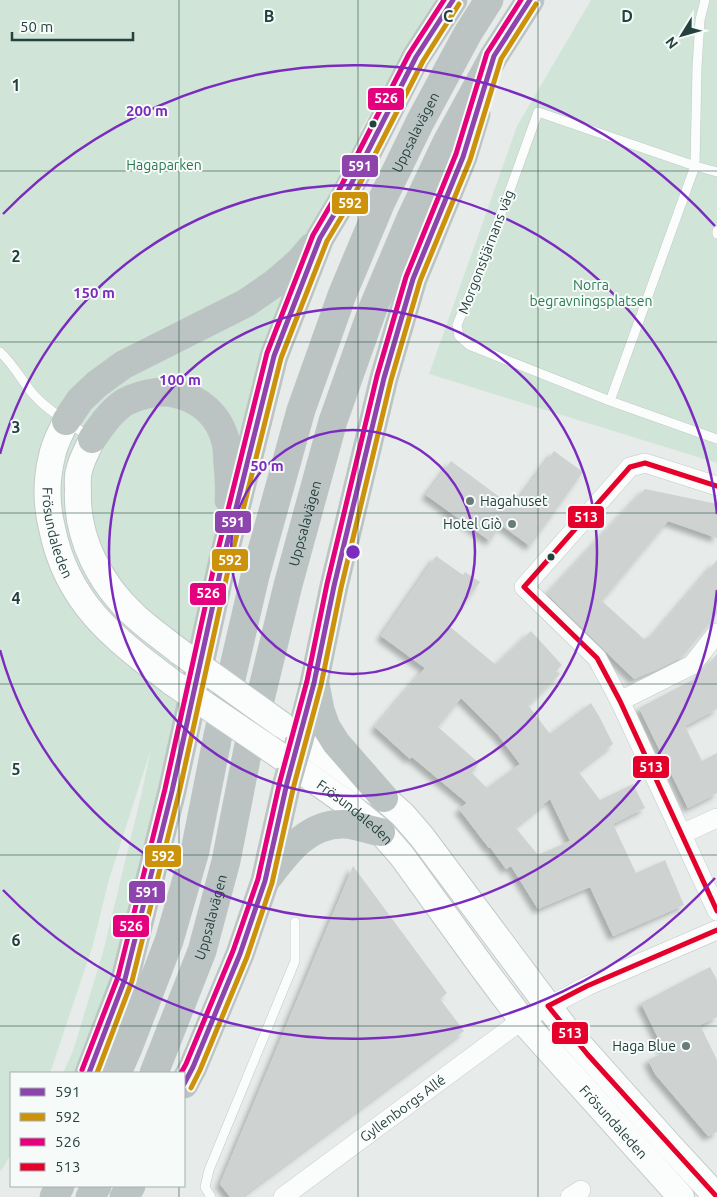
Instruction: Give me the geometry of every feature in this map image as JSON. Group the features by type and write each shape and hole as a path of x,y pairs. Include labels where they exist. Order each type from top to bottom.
{"highway":[{"path":"89,1072 125,979 169,800 222,564 274,356 320,238 344,198 416,57 452,0"},
{"name":"Uppsalavägen","path":"117,1072 169,940 192,860 218,735 255,576 301,410 342,294 381,202 424,114 468,33 489,0"},
{"name":"Uppsalavägen","path":"154,1072 204,942 226,861 248,750 288,585 333,420 373,308 411,218 447,142 494,56 530,0"},
{"path":"185,1082 240,954 265,881 291,732 314,683 334,586 384,378 413,280 463,157 494,56"},
{"path":"66,421 80,400 97,384 123,365 246,303 275,283 299,262 320,238"},
{"path":"92,439 107,418 125,403 146,394 168,392 186,396 204,406 218,423 226,442 230,491 222,564"},
{"path":"314,683 326,727 336,743 384,798"},
{"path":"265,881 287,853 312,831 329,825 345,824 381,832"}],"main road":[{"name":"Frösundaleden","path":"66,421 52,455 47,484 48,514 55,546 66,575 82,601 107,629 138,656 173,683 345,802 381,832 402,856 482,968 522,1020 681,1197"},
{"name":"Frösundaleden","path":"92,439 79,471 77,501 79,522 90,554 102,578 113,592 134,616 180,652 384,798 402,815 422,837 548,1006 588,1055 717,1196"}],"street":[{"path":"717,486 645,464 630,466 524,588 597,658 620,701 717,910"},
{"path":"620,701 692,665 717,633"},
{"path":"682,834 717,818"},
{"name":"Gyllenborgs Allé","path":"283,1197 522,1020 588,986 717,930"}],"lane":[{"path":"610,401 695,166 697,66 700,20 705,0"},
{"name":"Morgonstjärnans väg","path":"717,172 538,112 478,274 457,325 459,336 469,345 610,401 717,439"},
{"path":"0,352 35,396 92,439"},
{"path":"211,1197 205,1187 209,1170 295,961 295,922"}],"green space":[{"name":"Hagaparken","path":"0,0 436,0 360,131 365,133 328,209 191,649 184,643 169,690 180,699 117,969 76,1072 63,1072 73,1051 103,952 151,749 108,883 93,945 50,1072 10,1072 10,1156 0,1171"},
{"name":"Norra begravningsplatsen","path":"591,0 717,0 717,463 429,374 517,126"}],"building":[{"name":"Hagahuset","path":"554,451 583,472 530,546 501,525 490,541 426,495 451,461 513,507"},
{"path":"645,489 717,504 717,538 668,521 602,601 644,639 654,634 717,560 717,614 683,656 634,679 547,594"},
{"path":"436,556 463,575 465,572 480,582 448,625 496,665 531,631 562,665 556,671 560,674 528,705 550,734 591,703 613,744 578,771 600,800 633,784 645,808 613,824 636,873 665,860 684,905 613,936 590,887 538,909 511,866 506,869 459,809 467,803 412,757 410,759 375,727 425,668 381,636","holes":["461,698 498,735 520,764 487,788 472,773 479,763 438,727","550,799 570,841 538,855 515,827"]},
{"path":"717,654 717,709 685,726 702,761 717,753 717,793 688,808 639,708 698,677"},
{"path":"353,866 447,993 440,999 464,1031 241,1197 230,1197 220,1184"},
{"name":"Haga Blue","path":"710,967 717,980 717,1017 700,1025 717,1060 717,1132 708,1136 655,1074 648,1060 665,1052 641,1003"}],"transit line":[{"name":"526","path":"82,1070 118,977 165,789 215,562 267,353 313,235 337,194 409,54 444,0"},
{"name":"591","path":"89,1072 125,979 172,791 222,564 274,356 320,238 344,198 416,57 453,0"},
{"name":"526","path":"182,1072 233,951 258,879 280,781 307,681 327,584 377,376 406,277 456,154 487,53 521,0"},
{"name":"591","path":"185,1082 240,954 265,881 287,783 314,683 334,586 384,378 413,279 463,157 494,56 530,0"},
{"name":"592","path":"97,1072 132,981 179,793 229,566 281,358 327,241 351,201 423,61 459,4"},
{"name":"592","path":"191,1088 247,957 272,883 294,785 321,685 341,588 391,380 420,281 470,160 501,59 536,4"},
{"name":"513","path":"717,486 645,463 630,467 524,587 597,658 620,701 717,911"},
{"name":"513","path":"717,930 587,986 548,1006 588,1055 717,1197"}],"place":[{"name":"Hagahuset","path":"470,501"},
{"name":"Hotel Giò","path":"512,524"},
{"name":"Haga Blue","path":"686,1046"}]}
